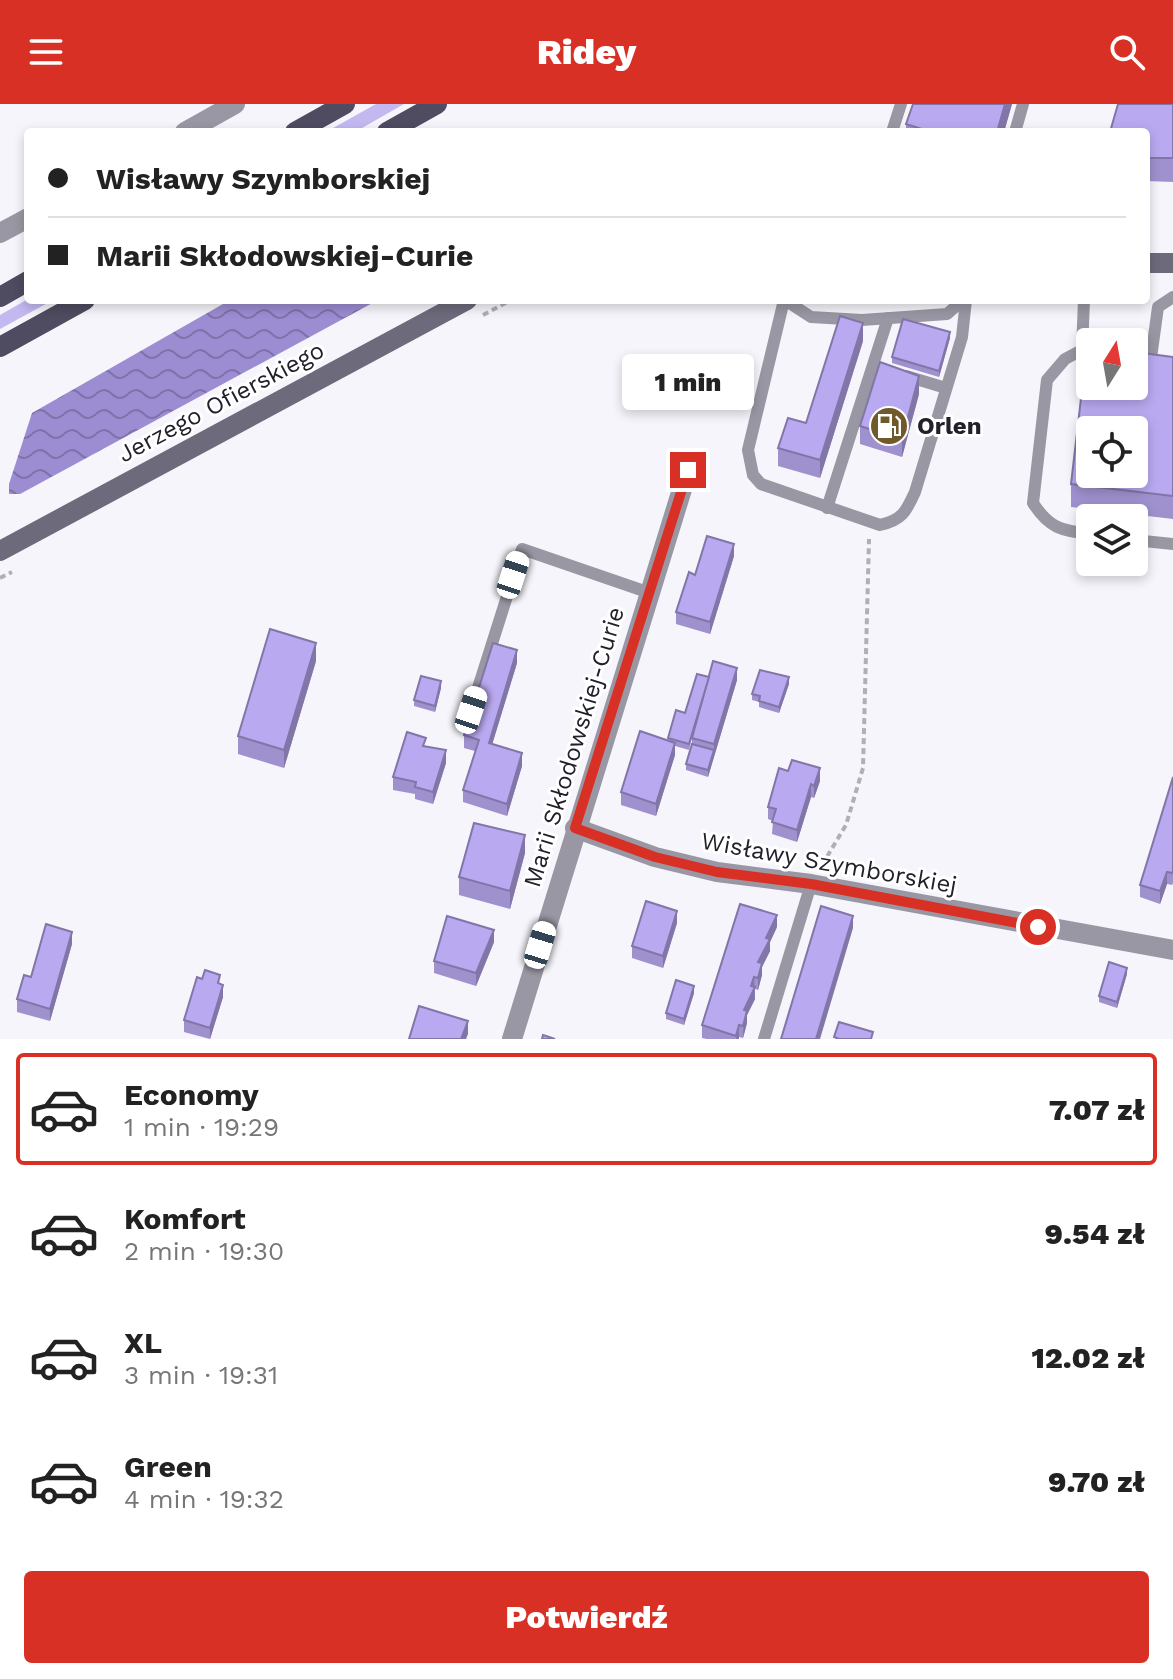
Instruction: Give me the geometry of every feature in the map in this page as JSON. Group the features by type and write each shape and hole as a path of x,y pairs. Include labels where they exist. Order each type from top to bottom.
{"main road":[{"path":"302,128 345,104"},
{"path":"394,128 437,104"},
{"path":"0,297 24,283"},
{"path":"0,347 78,304"}],"street":[{"path":"192,128 235,104"},
{"path":"0,233 24,220"},
{"path":"1150,263 1173,263"},
{"name":"Jerzego Ofierskiego","path":"0,551 460,304"},
{"name":"Marii Skłodowskiej-Curie","path":"512,1039 688,470"},
{"name":"Wisławy Szymborskiej","path":"575,828 655,857 717,872 811,884 1173,950"}],"lane":[{"path":"893,128 901,104"},
{"path":"1016,128 1023,104"},
{"path":"1148,357 1156,358 1158,307 1173,297"},
{"path":"784,304 748,450 753,475 761,484 880,525 897,521 906,514 962,337 965,304"},
{"path":"789,304 819,319 947,314 960,304"},
{"path":"1084,304 1085,328"},
{"path":"827,508 888,318"},
{"path":"1076,354 1065,359 1047,380 1033,503 1041,517 1053,527 1076,531"},
{"path":"873,365 946,388"},
{"path":"1148,541 1173,544"},
{"path":"471,710 522,549 650,593"},
{"path":"764,1039 811,884"}],"path":[{"path":"811,884 846,825 863,768 870,522"}],"shaded area":[{"path":"376,104 404,104 362,128 333,128"},
{"path":"24,301 24,304 46,304 0,329 0,315"}],"water":[{"path":"223,304 371,304 20,494 9,494 9,484 32,413"}],"building":[{"path":"913,104 1005,104 998,128 918,128 906,124"},
{"path":"1118,104 1173,104 1173,158 1150,158 1150,128 1111,128"},
{"path":"840,316 863,323 820,460 778,448 788,418 806,423"},
{"path":"903,319 950,332 939,371 892,357"},
{"path":"1148,354 1173,357 1173,496 1105,488 1148,488 1148,416 1079,416 1081,400 1148,400"},
{"path":"880,362 919,376 902,439 860,426"},
{"path":"1076,441 1076,485 1071,484"},
{"path":"707,536 734,544 710,622 676,612 689,572 695,575"},
{"path":"270,629 316,643 284,750 238,736"},
{"path":"493,643 517,650 489,743 522,753 507,804 463,790 479,740 464,735"},
{"path":"713,661 737,668 714,744 692,738"},
{"path":"760,670 789,677 779,707 759,701 760,696 752,694"},
{"path":"697,674 709,677 689,744 668,738 676,710 685,713"},
{"path":"421,676 441,681 435,706 414,700"},
{"path":"640,731 675,743 656,804 621,792"},
{"path":"407,732 426,738 423,746 446,750 433,792 415,787 416,782 393,777"},
{"path":"692,744 714,750 708,770 686,764"},
{"path":"792,760 820,768 814,786 811,784 797,830 772,822 776,809 768,807 779,768 788,771"},
{"path":"1173,777 1173,871 1167,872 1160,891 1140,885"},
{"path":"474,823 525,835 510,891 459,877"},
{"path":"646,901 677,911 663,956 632,946"},
{"path":"740,904 777,915 766,938 770,939 758,962 762,963 758,978 754,977 751,986 755,987 744,1010 747,1011 743,1026 739,1025 736,1036 702,1025"},
{"path":"821,906 853,916 816,1039 781,1039"},
{"path":"447,916 494,930 476,973 434,961"},
{"path":"46,924 72,932 50,1009 17,999 24,975 31,977"},
{"path":"1109,962 1127,968 1117,1002 1099,996"},
{"path":"205,970 220,975 218,983 223,985 210,1028 184,1020 197,977 202,979"},
{"path":"676,980 694,986 684,1019 666,1013"},
{"path":"419,1006 468,1021 461,1039 409,1039"},
{"path":"839,1022 873,1032 871,1039 834,1037"}],"place":[{"name":"Orlen","path":"889,426"}],"route":[{"path":"688,470 575,828 655,857 717,872 811,884 1038,927"}]}
